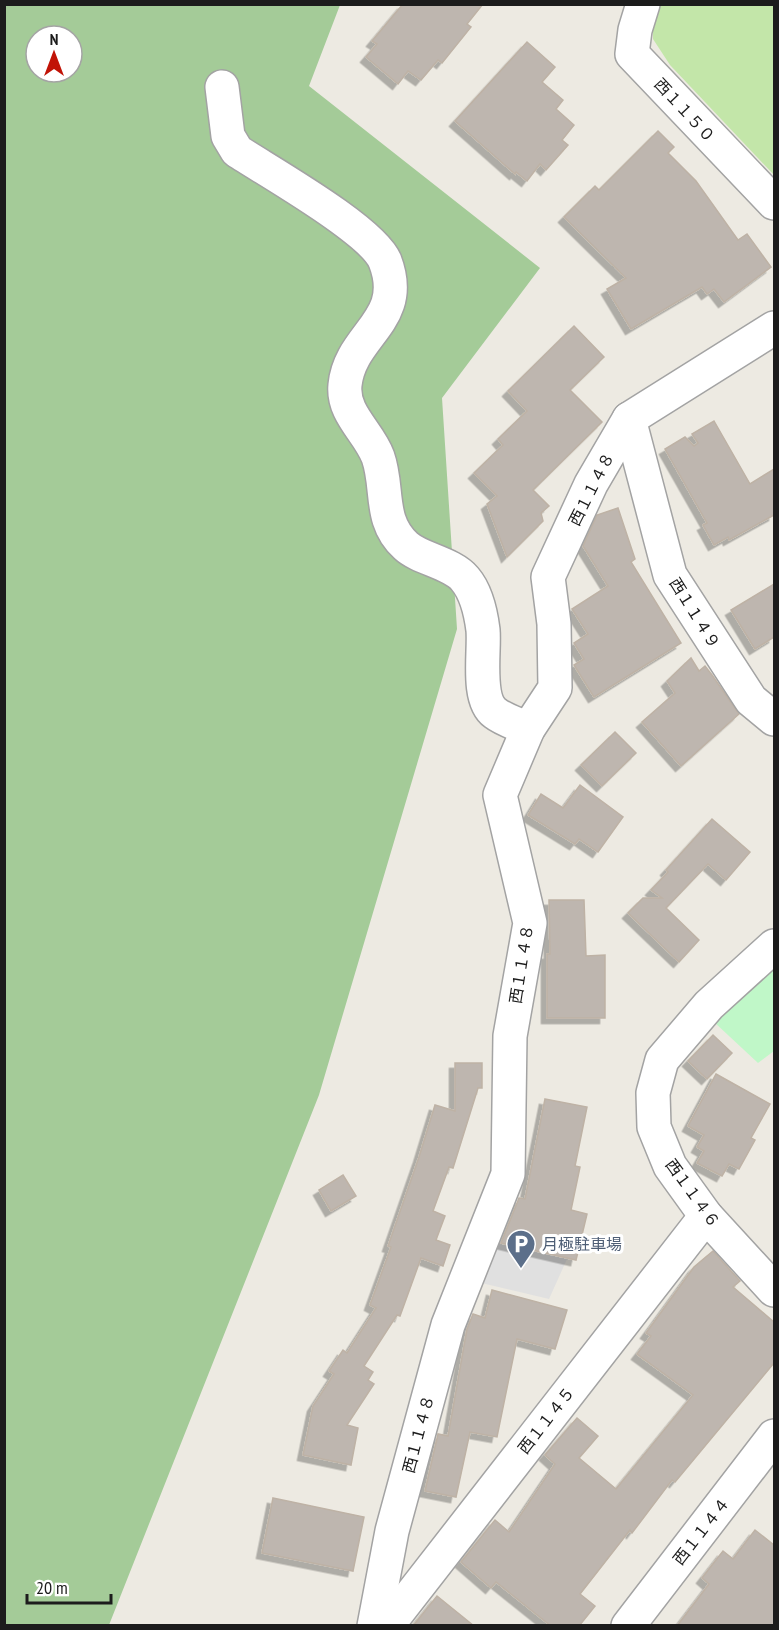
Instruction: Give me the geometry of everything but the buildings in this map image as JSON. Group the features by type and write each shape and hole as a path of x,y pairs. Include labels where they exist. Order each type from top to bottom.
{"street":[{"name":"西１１５０","path":"643,4 635,30 633,54 774,203"},
{"path":"222,87 228,136 237,151 356,228 384,259 390,277 391,296 384,316 352,359 345,384 346,405 378,456 384,505 393,531 407,547 438,561 465,578 476,598 483,628 484,693 494,712 528,729"},
{"name":"西１１４８","path":"374,1626 392,1531 448,1325 508,1174 510,1036 530,923 500,795 528,729 555,688 554,624 548,577 591,484 629,419 774,328"},
{"name":"西１１４９","path":"629,419 670,575 751,700 774,719"},
{"name":"西１１４６","path":"774,946 709,1005 662,1060 654,1094 654,1127 670,1166 706,1216 774,1290"},
{"name":"西１１４５","path":"387,1626 706,1216"},
{"name":"西１１４４","path":"628,1626 774,1436"}],"green space":[{"path":"5,5 340,5 309,86 540,268 442,398 457,629 319,1095 109,1625 5,1626"},
{"path":"658,5 774,5 774,175 670,65 653,39 653,23"},
{"path":"774,964 774,1051 758,1063 714,1022"}],"shaded area":[{"name":"月極駐車場","path":"490,1242 567,1259 549,1299 477,1282"}],"place":[{"name":"月極駐車場","path":"521,1270"}]}
